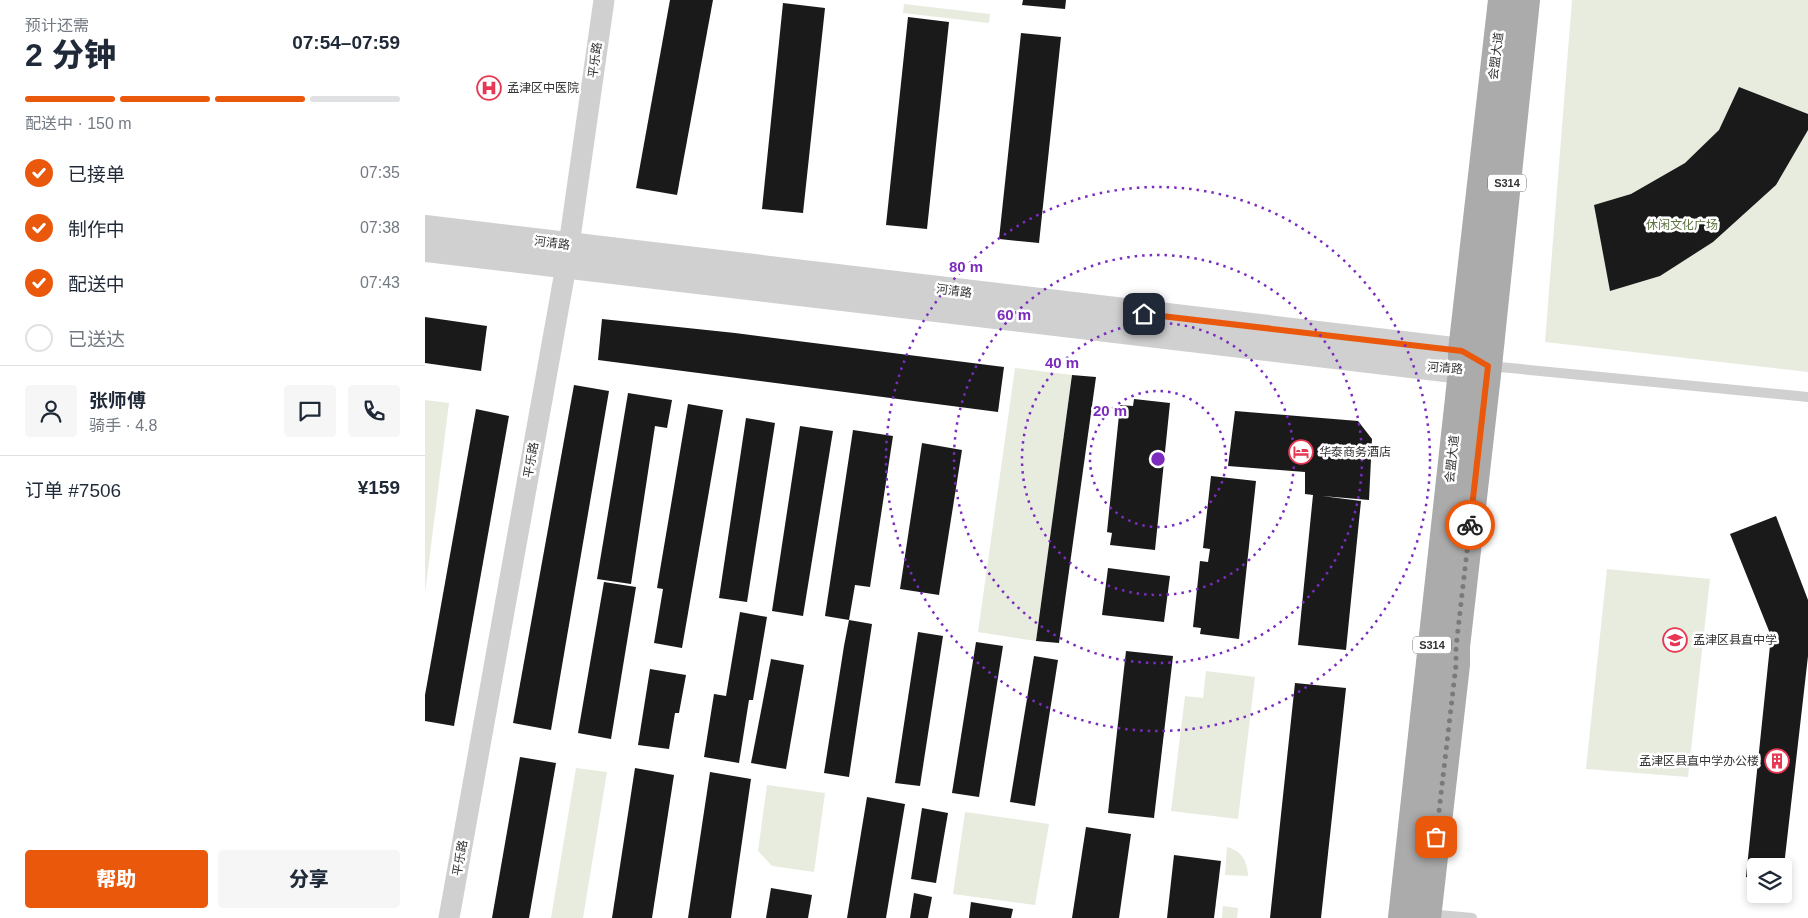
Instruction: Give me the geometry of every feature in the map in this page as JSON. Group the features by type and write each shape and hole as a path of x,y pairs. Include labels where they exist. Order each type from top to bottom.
{"main road":[{"name":"会盟大道","path":"1419,916 1462,361 1502,0"},
{"name":"会盟大道","path":"1419,916 1456,665 1456,647 1488,366 1526,0"}],"street":[{"name":"平乐路","path":"449,918 567,255 604,0"},
{"name":"河清路","path":"425,228 567,255 1462,361 1488,366"},
{"name":"河清路","path":"425,249 567,255"}],"lane":[{"path":"1488,366 1808,396"},
{"path":"1419,916 1472,918"}],"green space":[{"name":"休闲文化广场","path":"1572,0 1808,0 1808,372 1545,342"},
{"path":"904,4 990,14 989,23 903,13"},
{"path":"1015,368 1072,375 1036,641 978,632"},
{"path":"425,400 449,403 425,593"},
{"path":"1607,569 1710,579 1688,777 1586,769"},
{"path":"1206,671 1255,677 1238,819 1171,811 1185,696 1203,698"},
{"path":"576,768 607,772 583,918 551,918"},
{"path":"767,785 825,793 814,872 772,866 758,851"},
{"path":"965,812 1049,824 1035,905 953,894"},
{"path":"1227,847 1243,857 1248,876 1225,875"},
{"path":"1223,906 1238,908 1237,918 1222,918"}],"building":[{"path":"670,0 713,0 677,195 636,188"},
{"path":"1023,0 1066,0 1065,9 1022,5"},
{"path":"783,3 825,8 803,213 762,209"},
{"path":"908,17 949,22 927,229 886,225"},
{"path":"1021,33 1061,37 1039,243 999,239"},
{"path":"1739,87 1808,114 1808,130 1776,185 1713,242 1660,276 1610,291 1594,205 1631,194 1685,163 1719,130"},
{"path":"425,317 487,326 481,371 425,363"},
{"path":"602,319 735,333 1004,367 998,412 598,360"},
{"path":"1072,375 1096,377 1059,643 1036,641"},
{"path":"574,385 609,391 551,730 513,723"},
{"path":"628,393 672,400 667,428 655,426 631,584 597,579"},
{"path":"1134,399 1170,403 1155,550 1110,545 1112,533 1107,532 1120,405 1133,406"},
{"path":"688,404 723,410 682,648 654,643 663,589 657,588"},
{"path":"476,409 509,416 454,726 425,721 425,695"},
{"path":"1235,411 1358,421 1372,439 1369,500 1322,496 1361,501 1346,650 1298,645 1313,495 1305,494 1305,472 1228,466"},
{"path":"746,418 775,423 747,602 719,598"},
{"path":"800,426 833,431 803,616 772,611"},
{"path":"853,430 893,436 870,587 855,585 849,620 825,616"},
{"path":"922,443 962,450 939,595 900,589"},
{"path":"1211,476 1256,481 1239,639 1200,634 1201,628 1193,627 1200,561 1208,562 1210,549 1203,548"},
{"name":"孟津区县直中学办公楼","path":"1776,516 1808,600 1808,656 1785,858 1748,858 1771,636 1730,534"},
{"path":"1108,568 1170,576 1164,622 1102,615"},
{"path":"604,582 636,587 611,739 578,733"},
{"path":"740,612 767,617 753,700 749,700 739,763 704,757 714,694 726,696"},
{"path":"849,620 872,624 849,777 824,773"},
{"path":"918,632 943,636 920,786 895,783"},
{"path":"976,642 1003,646 979,797 952,793"},
{"path":"1126,651 1173,656 1154,818 1108,813"},
{"path":"1034,656 1058,660 1035,806 1010,802"},
{"path":"771,659 804,665 786,769 751,763"},
{"path":"650,669 686,675 679,713 675,713 669,749 638,745"},
{"path":"1295,683 1346,688 1321,918 1270,918"},
{"path":"520,757 556,763 529,918 492,918"},
{"path":"635,768 674,775 652,918 612,918"},
{"path":"710,772 751,779 731,918 688,918"},
{"path":"867,797 905,804 886,918 847,918"},
{"path":"922,808 948,813 936,883 911,879"},
{"path":"1086,827 1131,834 1119,918 1072,918"},
{"path":"1174,855 1221,861 1214,918 1167,918"},
{"path":"771,888 812,895 808,918 766,918"},
{"path":"914,893 932,897 928,918 910,918"},
{"path":"971,902 1013,909 1011,918 969,918"}],"way so far":[{"path":"1436,837 1470,525"}],"place":[{"name":"孟津区中医院","path":"489,88"},
{"name":"华泰商务酒店","path":"1301,452"},
{"name":"孟津区县直中学","path":"1675,640"},
{"name":"孟津区县直中学办公楼","path":"1777,761"}],"route":[{"path":"1144,314 1462,351 1488,366 1470,525"}]}
